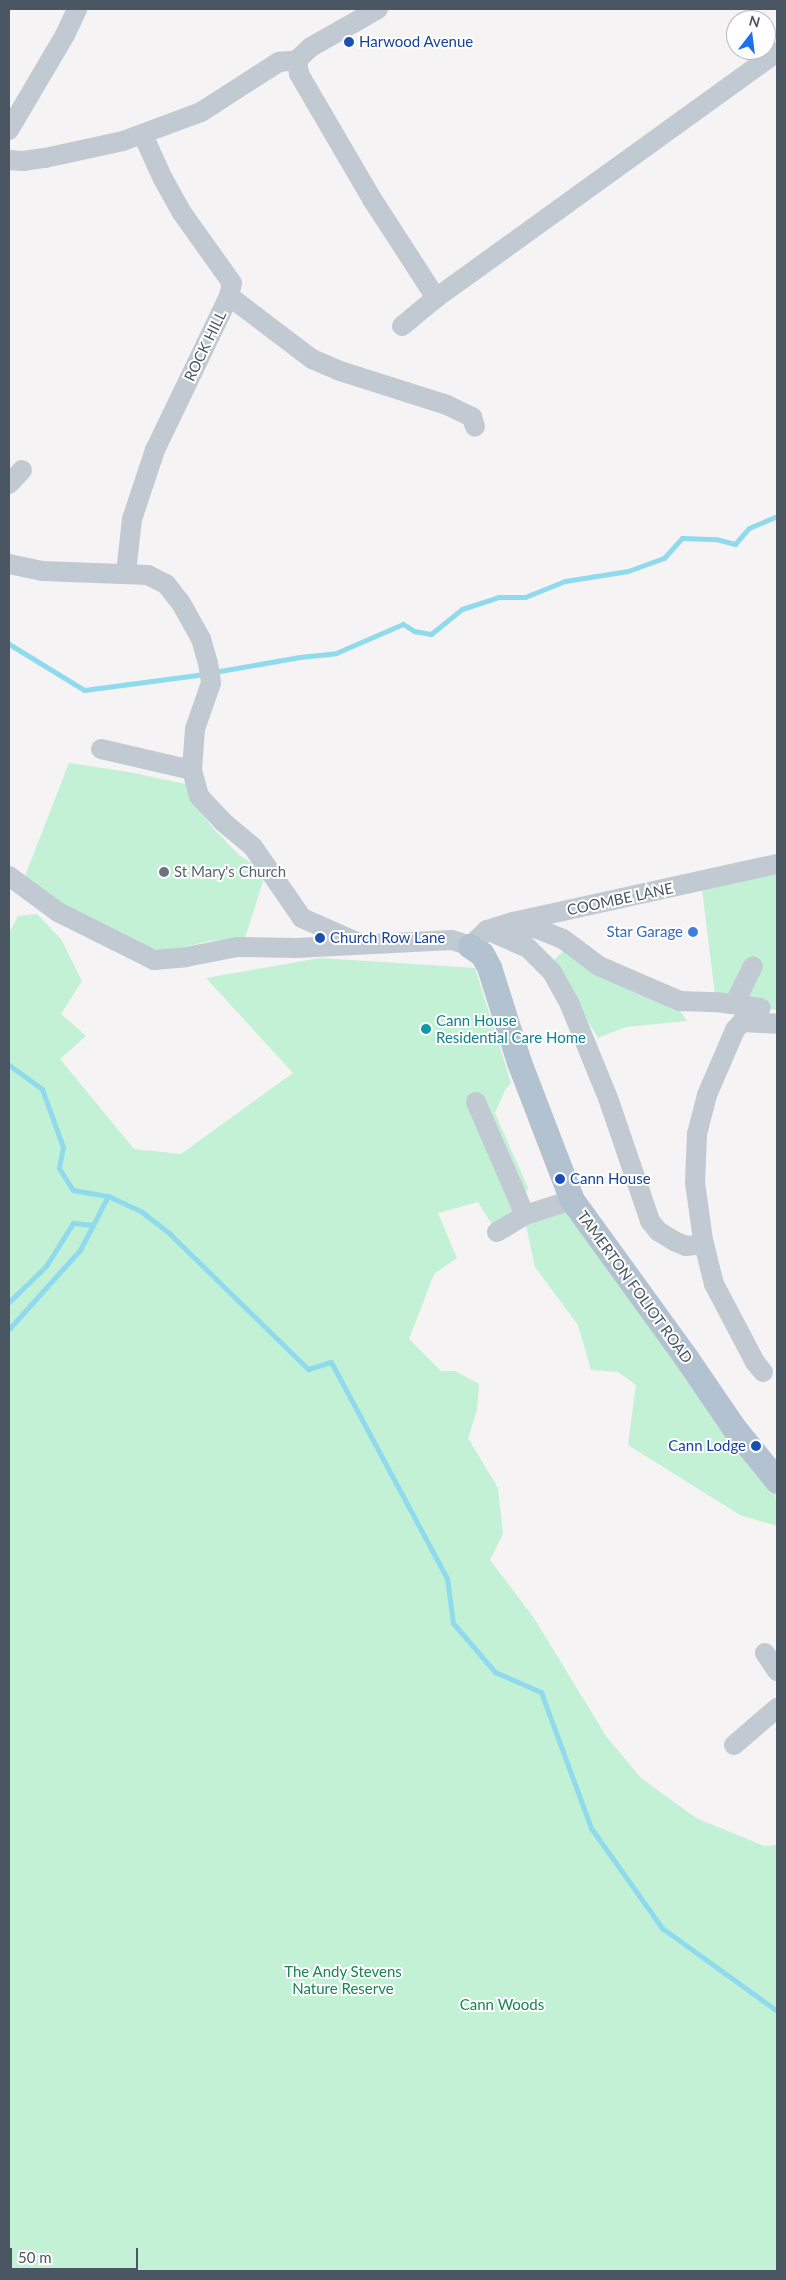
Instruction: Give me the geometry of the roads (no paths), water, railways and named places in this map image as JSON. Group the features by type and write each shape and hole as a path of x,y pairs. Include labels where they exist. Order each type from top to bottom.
{"main road":[{"name":"TAMERTON FOLIOT ROAD","path":"486,934 482,954 489,967 519,1062 572,1200 687,1359 734,1428 777,1481"}],"street":[{"path":"9,130 65,35 77,9"},
{"path":"9,160 23,161 45,158 123,141 201,112 279,62 297,60 311,47 378,9"},
{"path":"402,326 436,298 777,52"},
{"path":"297,60 299,74 372,199 436,298"},
{"name":"ROCK HILL","path":"126,573 132,519 155,450 229,296 232,283 182,213 163,179 143,135"},
{"path":"229,296 312,359 348,374 446,405 472,418 475,427"},
{"path":"9,484 22,470"},
{"path":"9,564 42,571 148,575 166,584 181,603 201,639 209,673 195,730 192,770 199,796 222,822 253,847 302,918 364,945"},
{"path":"100,748 192,770"},
{"name":"COOMBE LANE","path":"486,934 529,918 777,864"},
{"path":"9,876 58,912 154,960 186,957 237,947 364,945 452,940 486,934 538,929 563,939 599,966 680,1001 738,1013 777,1024"},
{"path":"529,918 567,925"},
{"path":"486,934 528,948 552,972 570,1005 608,1098 650,1221 658,1231 674,1242 686,1246 704,1244"},
{"path":"753,966 738,1013 735,1030 708,1095 697,1134 695,1182 704,1244 714,1284 755,1362 763,1372"},
{"path":"738,1013 761,1008"},
{"path":"476,1102 524,1215"},
{"path":"497,1232 524,1215 572,1200"},
{"path":"765,1653 777,1671"},
{"path":"734,1744 777,1708"}],"waterway":[{"path":"214,672 300,657 336,653 403,624 414,631 431,634 462,609 499,597 525,597 565,581 628,571 664,558 682,538 716,539 735,544 749,528 777,516"},
{"path":"9,644 84,690 205,674"},
{"path":"9,1065 42,1089 63,1147 59,1168 73,1190 108,1196 142,1212 171,1235 308,1369 331,1362 447,1578 453,1623 495,1672 541,1692 591,1828 662,1928 777,2011"},
{"path":"9,1329 80,1250 108,1196"},
{"path":"9,1302 46,1266 73,1223 93,1225"}],"place":[{"name":"Harwood Avenue","path":"349,42"},
{"name":"St Mary's Church","path":"164,872"},
{"name":"Star Garage","path":"693,932"},
{"name":"Church Row Lane","path":"320,938"},
{"name":"Cann House Residential Care Home","path":"426,1029"},
{"name":"Cann House","path":"560,1179"},
{"name":"Cann Lodge","path":"756,1446"}],"park label":[{"name":"The Andy Stevens Nature Reserve","path":"343,1980"},
{"name":"Cann Woods","path":"502,2005"}]}
